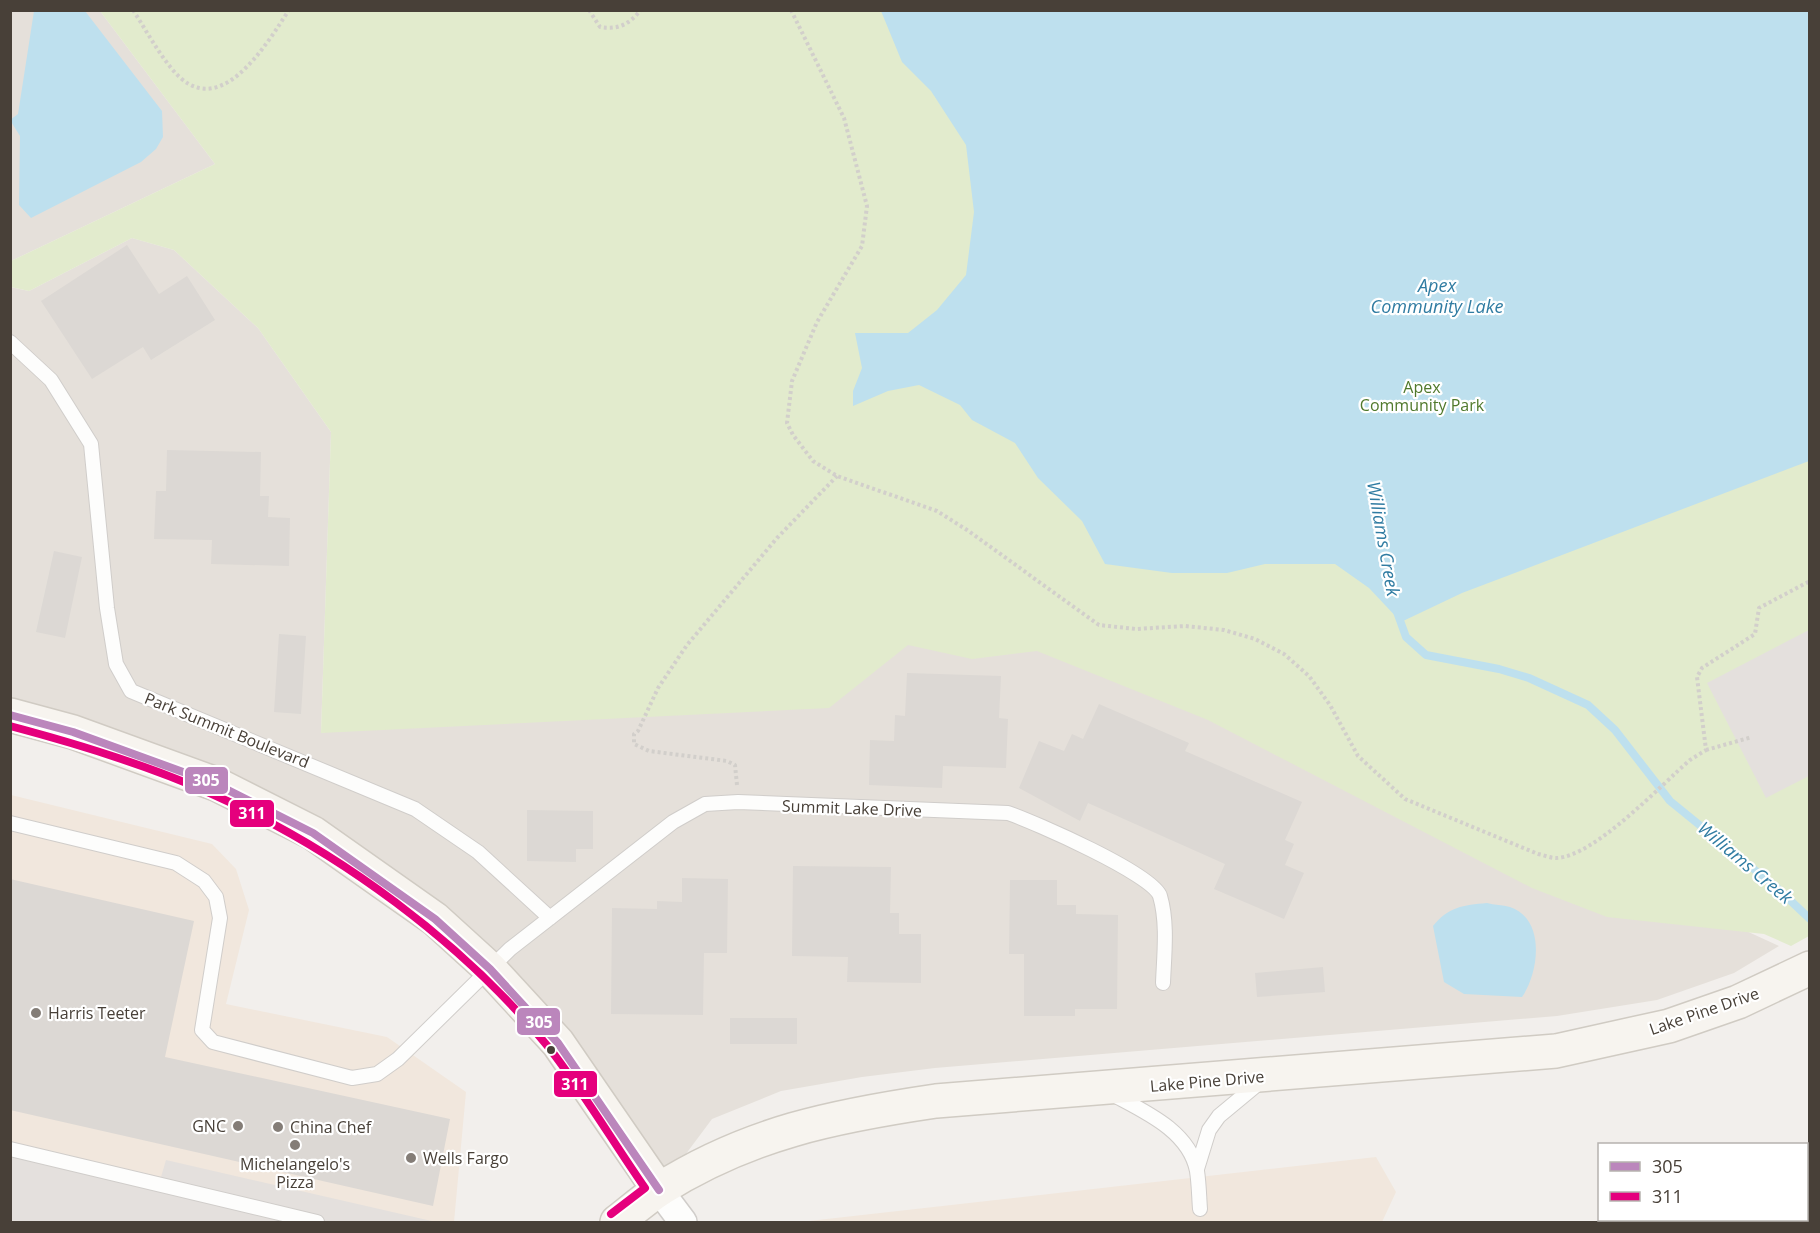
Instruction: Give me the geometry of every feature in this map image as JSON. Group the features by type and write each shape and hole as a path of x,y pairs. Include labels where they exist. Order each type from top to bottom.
{"main road":[{"path":"10,715 73,732 216,784 313,833 435,919 490,969 572,1060 659,1190"},
{"name":"Lake Pine Drive","path":"617,1222 659,1190 725,1153 792,1128 850,1114 936,1101 1556,1051 1669,1026 1738,1002 1809,968"}],"street":[{"path":"659,1190 683,1222"}],"lane":[{"name":"Park Summit Boulevard","path":"10,342 51,380 91,444 107,608 116,664 131,691 415,809 478,852 550,918"},
{"name":"Summit Lake Drive","path":"10,823 176,863 204,881 216,897 220,918 202,1030 213,1042 352,1077 377,1074 398,1059 510,949 673,822 705,804 738,802 1008,813 1034,822 1144,878 1160,894 1164,926 1163,983"},
{"path":"1200,1209 1197,1169 1209,1130 1219,1116 1267,1076"},
{"path":"1103,1089 1158,1120 1175,1133 1197,1169"},
{"path":"10,1149 317,1222"}],"path":[{"path":"133,10 173,70 188,82 201,87 214,88 235,78 255,60 289,10"},
{"path":"589,10 600,27 610,28 630,23 641,10"},
{"path":"791,10 844,118 867,206 862,246 817,322 792,381 787,423 793,435 813,461 837,476 937,511 1099,625 1136,629 1185,626 1224,630 1255,639 1284,654 1309,676 1330,705 1358,756 1405,799 1520,847 1557,858 1580,851 1605,835 1690,760 1706,750 1752,737"},
{"path":"738,802 735,765 727,761 648,752 634,744 634,734 638,731 658,688 687,645 777,538 837,476"},
{"path":"1706,750 1698,677 1702,668 1755,634 1759,608 1809,581"}],"shaded area":[{"path":"11,11 100,11 215,164 11,261"},
{"path":"132,238 174,250 258,328 331,432 321,733 923,598 1522,828 1779,946 1734,973 1657,1000 1557,1016 935,1068 862,1077 781,1091 712,1119 659,1190 572,1061 313,833 11,717 10,287 29,291"},
{"path":"1809,630 1809,776 1766,798 1707,683"},
{"path":"11,795 212,844 236,869 249,910 226,1004 387,1037 466,1092 454,1222 11,1222"},
{"path":"11,1143 161,1177 166,1160 436,1222 11,1222"},
{"path":"1376,1157 1396,1192 1382,1222 800,1222"}],"green space":[{"name":"Apex Community Park","path":"100,11 1809,11 1809,936 1791,946 1764,934 1607,917 1532,888 1208,720 1037,651 972,659 908,645 829,708 321,733 331,432 258,328 174,250 132,238 29,291 11,287 11,261 215,164"}],"water":[{"path":"34,11 85,11 162,111 163,137 156,149 141,162 31,218 19,205 20,136 10,120 18,114"},
{"name":"Apex Community Lake","path":"881,11 1809,11 1809,461 1462,593 1401,622 1369,588 1335,564 1265,564 1227,573 1172,573 1105,564 1082,521 1038,478 1015,443 972,420 960,405 919,385 888,391 853,406 853,391 862,368 855,333 908,333 937,310 966,275 974,212 966,145 931,91 902,62"},
{"path":"1487,903 1510,907 1522,913 1534,934 1535,961 1528,987 1522,997 1464,994 1444,982 1433,926 1444,915 1457,908"}],"building":[{"path":"127,245 159,294 187,276 215,320 151,360 143,347 92,379 41,301"},
{"path":"167,450 261,452 260,496 269,496 268,517 290,518 289,566 211,564 212,540 154,539 156,491 166,491"},
{"path":"54,551 82,557 65,638 36,632"},
{"path":"279,634 306,636 301,714 274,712"},
{"path":"907,673 1001,676 999,718 1008,719 1006,768 943,766 942,788 869,785 870,740 894,741 895,715 905,716"},
{"path":"1099,704 1189,743 1185,751 1302,802 1285,840 1294,844 1285,865 1304,873 1284,919 1214,889 1225,864 1088,803 1080,821 1019,788 1039,741 1064,751 1072,734 1083,739"},
{"path":"527,810 593,811 593,849 576,849 576,862 527,861"},
{"path":"793,866 891,867 890,913 899,913 899,934 921,934 921,983 847,982 848,957 792,956"},
{"path":"682,878 728,879 727,953 704,953 703,1015 611,1014 612,908 657,909 657,901 682,902"},
{"path":"10,879 194,921 165,1057 450,1119 433,1206 10,1110"},
{"path":"1010,880 1057,880 1057,905 1076,905 1076,914 1118,915 1117,1009 1075,1009 1075,1016 1024,1016 1024,954 1009,954"},
{"path":"1323,967 1325,992 1257,997 1255,973"},
{"path":"730,1018 797,1018 797,1044 730,1044"}],"waterway":[{"name":"Williams Creek","path":"1397,612 1406,637 1426,655 1499,669 1529,678 1588,705 1615,730 1670,801 1777,888 1810,919"}],"transit line":[{"name":"305","path":"10,715 73,732 216,784 313,833 435,919 490,969 558,1043 659,1190"},
{"name":"311","path":"10,726 138,764 188,783 259,817 306,842 351,871 396,902 438,936 516,1010 550,1049 645,1188 611,1214"}],"place":[{"name":"Harris Teeter","path":"36,1013"},
{"name":"GNC","path":"238,1126"},
{"name":"China Chef","path":"278,1127"},
{"name":"Michelangelo's Pizza","path":"295,1145"},
{"name":"Wells Fargo","path":"411,1158"}]}
